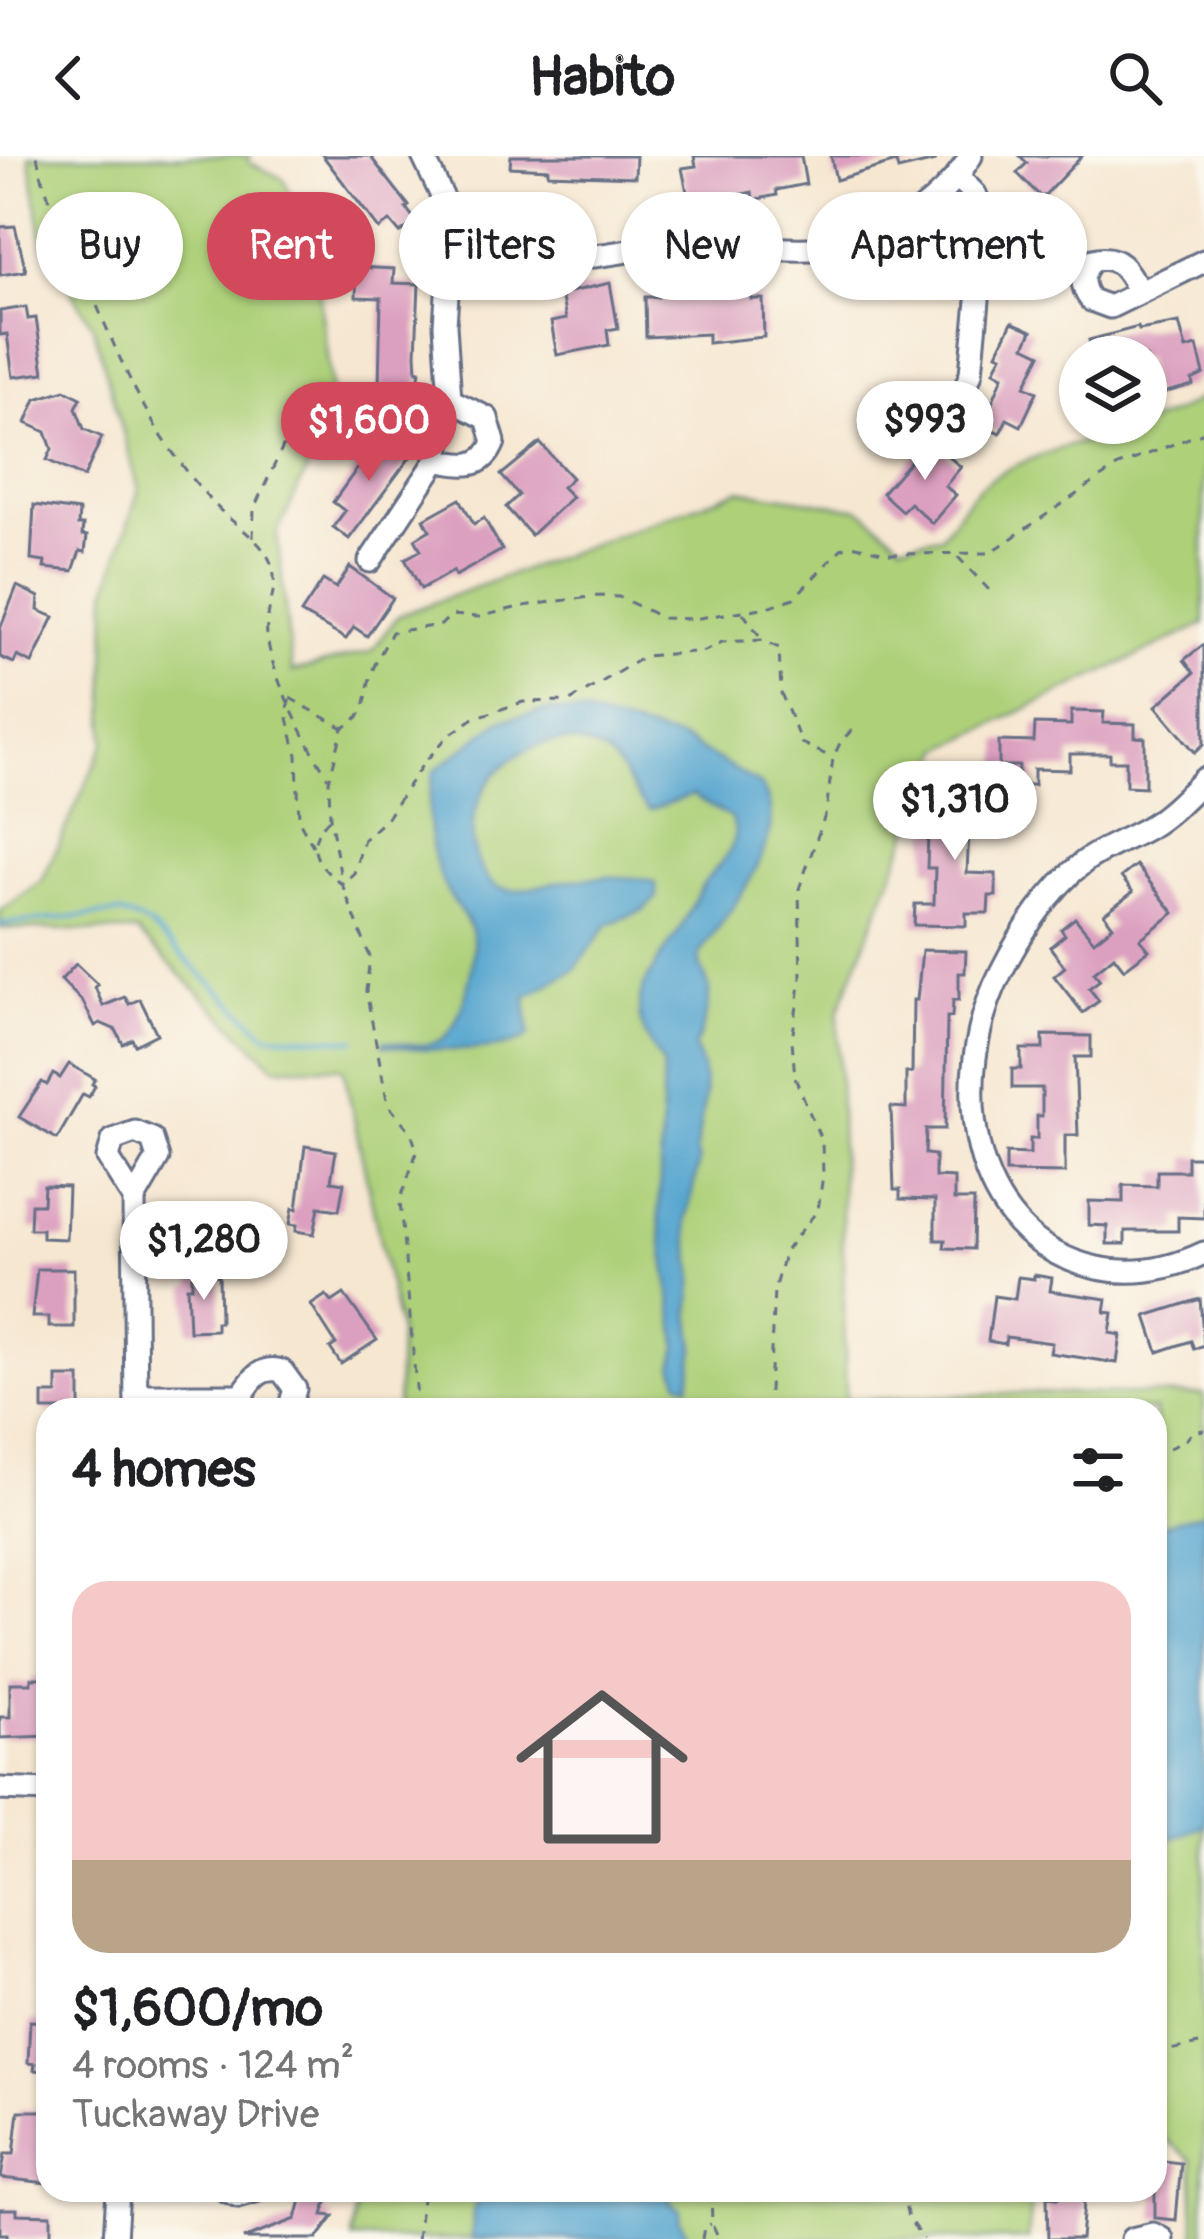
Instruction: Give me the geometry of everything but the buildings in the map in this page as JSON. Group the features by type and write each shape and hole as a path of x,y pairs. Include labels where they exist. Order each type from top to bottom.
{"street":[{"path":"423,156 440,192"},
{"path":"597,256 698,240 821,249 859,242 923,211 971,156"},
{"path":"956,413 971,373 986,218 975,194 957,176"},
{"path":"1138,290 1204,261"},
{"path":"395,565 372,558 437,460 450,400 445,348 449,300"},
{"path":"437,460 474,464 487,457 494,442 487,418 450,400"},
{"path":"1204,779 1165,816 1073,872 1032,924 1001,972 981,1025 974,1104 976,1143 994,1192 1021,1227 1051,1250 1086,1265 1124,1271 1161,1269 1204,1253"},
{"path":"134,1198 136,1398"},
{"path":"249,1398 259,1373 266,1369 282,1371 295,1389 292,1398"},
{"path":"0,1789 36,1790"},
{"path":"115,2239 117,2202"},
{"path":"1132,2239 1153,2234 1162,2239"}],"path":[{"path":"38,156 44,194 77,259 117,358 172,452 271,561 275,582 267,636 278,676 329,781"},
{"path":"254,540 254,508 292,428"},
{"path":"417,1398 400,1202 416,1150 411,1132 388,1105 366,991 370,957 342,884 330,817 329,781 343,728 358,720 367,707 370,674 392,632 441,625 452,615 479,617 598,596 619,597 663,618 694,619 794,598 829,560 852,545 890,554 990,553 1118,466 1204,432"},
{"path":"957,556 991,592"},
{"path":"742,611 763,640 779,648 781,693 800,743 833,758"},
{"path":"342,884 354,873 364,839 386,819 423,764 448,736 474,718 523,702 570,701 645,656 763,640"},
{"path":"289,697 343,728"},
{"path":"289,697 299,821 320,867 342,884"},
{"path":"769,1398 774,1290 785,1251 818,1210 823,1175 822,1142 795,1078 792,1040 801,978 800,889 826,812 833,758 857,725"},
{"path":"314,847 320,826 330,817"},
{"path":"1169,1448 1204,1430"},
{"path":"1167,2050 1204,2042"},
{"path":"417,2239 422,2202"},
{"path":"711,2202 712,2223 719,2239"},
{"path":"905,2202 908,2218 923,2239"},
{"path":"701,2239 704,2227 712,2223"}],"green space":[{"path":"29,156 250,156 248,162 284,179 290,192 207,192 207,300 320,300 332,395 310,464 277,533 292,672 372,651 398,616 739,490 860,509 902,543 941,536 975,491 1015,466 1077,444 1167,444 1167,415 1204,396 1204,624 942,749 838,1012 846,1398 397,1398 399,1331 343,1067 275,1067 137,932 0,928 0,911 42,881 105,742 107,592 139,489 93,326 77,300 183,300 183,192 36,192 36,200"},
{"path":"1024,1393 1204,1395 1204,2239 1196,2239 1192,2161 1167,2139 1167,1398 913,1398"},
{"path":"357,2202 1032,2202 1028,2239 352,2239"}],"water":[{"path":"550,710 585,714 683,740 759,784 769,803 765,848 754,872 700,953 709,996 694,1046 705,1094 696,1151 699,1161 686,1220 694,1277 690,1312 695,1349 689,1386 679,1381 674,1364 678,1345 659,1218 663,1064 642,1026 639,1010 646,981 704,883 732,847 732,819 692,795 649,810 611,759 577,743 551,742 505,764 488,784 472,833 477,860 489,880 515,890 586,879 635,878 656,883 656,898 644,910 608,924 575,969 526,997 529,1035 517,1042 459,1050 383,1045 384,1041 419,1045 439,1041 461,1010 470,978 471,931 440,877 432,847 429,814 435,770 501,720"},
{"path":"1204,1513 1204,1825 1167,1841 1167,1524"},
{"path":"477,2202 669,2202 680,2210 679,2219 690,2239 472,2239"}],"waterway":[{"path":"0,924 120,913 149,925 267,1035 355,1040"}]}
